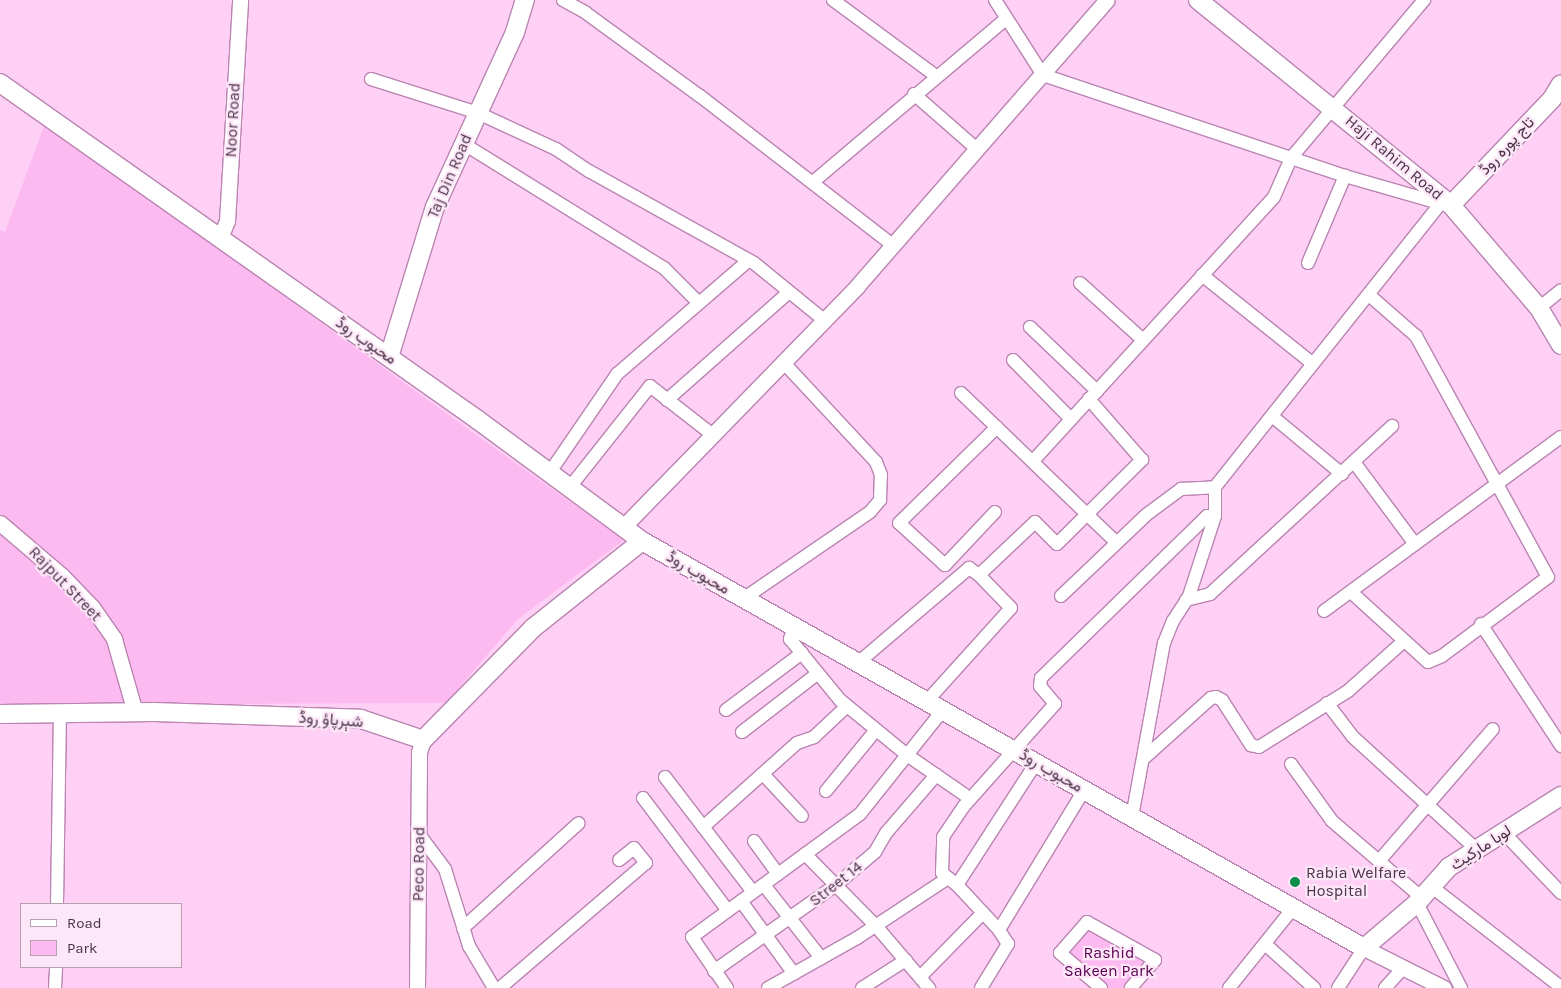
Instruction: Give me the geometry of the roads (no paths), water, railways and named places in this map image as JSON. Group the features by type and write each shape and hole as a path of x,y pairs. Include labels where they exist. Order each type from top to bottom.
{"main road":[{"name":"Taj Din Road","path":"389,357 435,206 516,32 525,0"},
{"name":"Haji Rahim Road","path":"1198,0 1333,108 1445,205 1539,308 1561,345"},
{"name":"تاج پورہ روڈ","path":"1445,205 1552,99 1561,84"},
{"name":"محبوب روڈ","path":"1,86 389,357 550,472 642,541 1364,948"},
{"path":"423,740 533,628 642,541"},
{"name":"شېرپاؤ روڈ","path":"0,714 135,712 361,719 423,740"},
{"name":"لوہا مارکیٹ","path":"1364,948 1423,896 1449,867 1561,796"}],"street":[{"name":"Noor Road","path":"220,238 227,221 240,0"},
{"path":"563,0 586,13 813,182 893,245"},
{"path":"833,0 936,76"},
{"path":"995,0 1043,75 1345,176 1445,205 1369,295 1215,488 1215,516 1186,600 1164,643 1132,817"},
{"path":"623,527 824,320 893,245 978,150 1107,0"},
{"path":"1033,461 1274,197 1291,158 1424,0"},
{"path":"813,182 914,94 1006,19"},
{"path":"371,79 478,114 556,149 589,171 749,260 824,320"},
{"path":"914,94 978,150"},
{"path":"464,144 664,268 700,303"},
{"path":"1308,263 1345,176"},
{"path":"550,472 617,374 749,260"},
{"path":"1202,275 1313,364"},
{"path":"1080,283 1143,340"},
{"path":"1539,308 1561,290"},
{"path":"667,400 789,292"},
{"path":"1351,592 1428,662 1442,656 1481,624 1548,577 1416,336 1369,295"},
{"path":"979,575 1035,522 1057,544 1086,513 1142,460 1093,395 1030,327"},
{"path":"1014,360 1071,419"},
{"path":"743,598 870,512 880,500 881,474 876,462 783,362"},
{"path":"570,487 650,386 713,435"},
{"path":"961,393 1117,543"},
{"path":"1272,416 1342,474"},
{"path":"1186,600 1210,594 1392,426"},
{"path":"995,512 944,565 899,522 997,427"},
{"path":"1324,611 1561,437"},
{"path":"1354,462 1415,544"},
{"path":"1061,596 1117,543 1181,489 1215,488"},
{"path":"981,988 1008,944 984,913 942,873 943,837 964,806 1012,749 1055,704 1040,686 1041,678 1207,516 1215,516"},
{"name":"Rajput Street","path":"0,523 62,576 92,607 114,639 135,712"},
{"path":"859,662 969,568 979,575 1012,608 928,701"},
{"path":"1481,624 1561,746"},
{"path":"794,626 790,639 847,706 907,755 965,795"},
{"path":"1143,759 1211,698 1222,700 1254,747 1348,691 1404,640"},
{"path":"726,710 802,653"},
{"path":"742,732 818,673"},
{"path":"1327,703 1353,737 1477,850"},
{"path":"703,827 797,743 814,738 847,706"},
{"path":"728,988 714,971 692,937 860,814 943,710"},
{"path":"57,903 60,713"},
{"path":"1379,861 1494,729"},
{"path":"826,791 876,730"},
{"name":"Peco Road","path":"417,988 419,752 423,740"},
{"path":"768,988 953,882 1036,763"},
{"path":"1291,764 1332,821 1379,861 1423,896 1561,987"},
{"path":"762,774 802,816"},
{"name":"Street 14","path":"714,971 836,885 875,852 886,833 936,775"},
{"path":"665,777 703,827 758,889 790,919 821,958"},
{"path":"999,930 1084,790"},
{"path":"643,798 728,911"},
{"path":"463,928 579,823"},
{"path":"1504,833 1561,893"},
{"path":"419,834 445,869 463,928 479,964 494,988"},
{"path":"754,841 778,874"},
{"path":"500,988 646,863 634,848 619,860"},
{"path":"805,854 876,926 929,988"},
{"path":"1423,896 1461,988"},
{"path":"741,901 794,974"},
{"path":"1231,987 1293,908"},
{"path":"920,976 984,913"},
{"path":"1101,988 1060,953 1088,922 1155,960 1131,988"},
{"path":"1265,944 1314,988"},
{"path":"1338,988 1364,948"},
{"name":"محبوب روڈ","path":"1364,948 1444,988"},
{"path":"862,988 906,960"},
{"path":"55,988 56,968"},
{"path":"1385,988 1403,968"}],"place":[{"name":"Rabia Welfare Hospital","path":"1295,882"}],"park label":[{"name":"Rashid Sakeen Park","path":"1109,962"}]}
